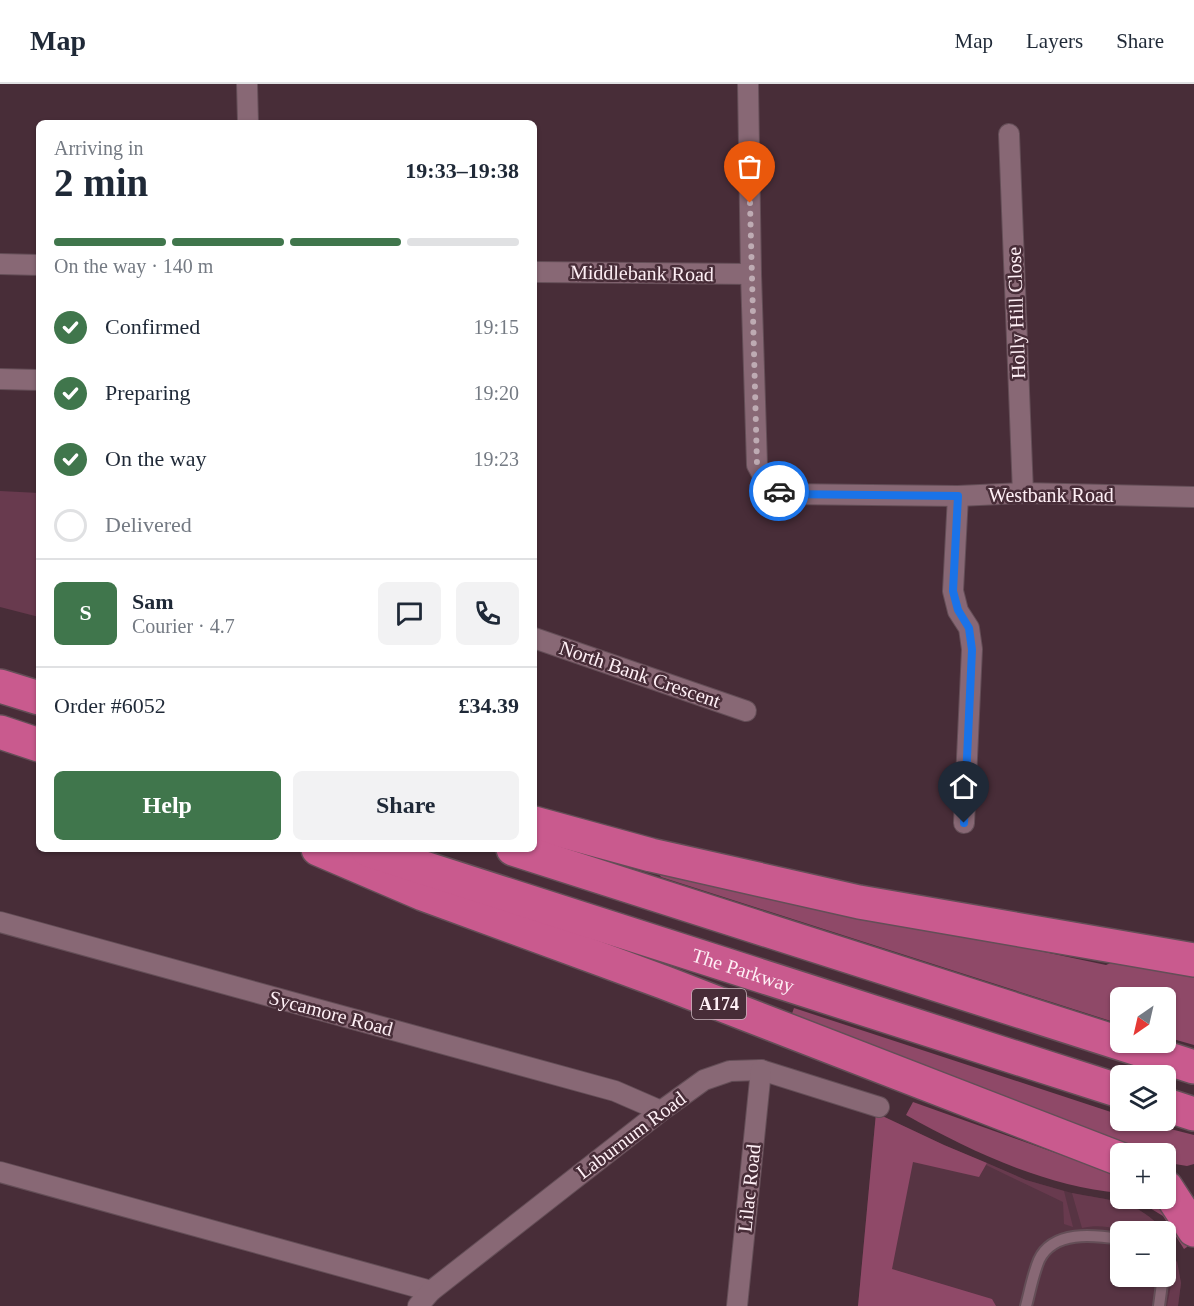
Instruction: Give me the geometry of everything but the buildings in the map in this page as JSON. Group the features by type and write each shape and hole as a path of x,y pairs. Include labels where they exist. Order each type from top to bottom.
{"highway":[{"path":"0,686 36,697"},
{"path":"0,732 36,743"},
{"path":"537,825 651,855 859,902 1194,960"},
{"name":"A174","path":"325,852 423,894 663,982 1110,1155"},
{"name":"The Parkway","path":"375,852 1110,1088"},
{"path":"522,852 1194,1067"},
{"path":"1141,950 1180,942 1194,934"},
{"path":"1176,1108 1194,1114"},
{"path":"1176,1178 1194,1183"},
{"path":"1176,1202 1194,1230"}],"street":[{"path":"247,84 248,120"},
{"path":"748,84 751,274"},
{"name":"Holly Hill Close","path":"1008,134 1023,493"},
{"path":"0,264 36,265"},
{"name":"Middlebank Road","path":"537,272 751,274"},
{"name":"Westbank Road","path":"751,274 757,465 768,484 784,494 958,496 1023,493 1194,497"},
{"path":"0,379 36,380"},
{"path":"958,496 953,591 958,610 969,628 972,650 964,823"},
{"name":"North Bank Crescent","path":"537,639 746,711"},
{"name":"Sycamore Road","path":"0,922 615,1091 661,1111"},
{"name":"Laburnum Road","path":"424,1299 661,1111 704,1080 730,1071 761,1070 879,1107"},
{"name":"Lilac Road","path":"737,1306 761,1070"},
{"path":"0,1172 424,1299"}],"lane":[{"path":"1026,1306 1040,1258 1052,1245 1073,1236 1094,1235 1110,1237"},
{"path":"1159,1306 1162,1287"}],"shaded area":[{"path":"0,491 36,493 36,616 0,607"},
{"path":"660,871 1106,965 1113,962 1194,975 1194,1045 1176,1040 1176,987 1110,987 1110,1021 661,877"},
{"path":"794,1008 1110,1112 1110,1131 1176,1130 1194,1135 1194,1164 1187,1166 1176,1164 1176,1143 1110,1143 790,1019"},
{"path":"913,1102 1110,1172 1110,1192 1064,1183 1010,1165 957,1142 906,1115"},
{"path":"876,1113 1026,1180 1072,1193 1110,1200 1110,1209 1138,1209 1154,1221 1110,1221 1110,1287 1176,1287 1176,1260 1181,1283 1178,1306 858,1306"},
{"path":"876,1113 987,1163 979,1177 913,1162 892,1269 992,1299 996,1306 858,1306"},
{"path":"987,1163 1026,1180 1064,1191 1073,1227 1064,1224 1063,1202 986,1165"},
{"path":"1072,1193 1110,1200 1110,1209 1136,1209 1154,1221 1110,1221 1110,1227 1082,1228"},
{"path":"1151,1209 1164,1209 1173,1221 1166,1221 1163,1216"},
{"path":"1176,1225 1188,1241 1184,1249 1176,1236"},
{"path":"1176,1262 1181,1283 1178,1306 1167,1306 1171,1287 1176,1287"}],"way so far":[{"path":"750,203 757,465 768,484 779,491"}],"route":[{"path":"779,491 784,494 958,496 953,591 958,610 969,628 972,650 964,823"}]}
